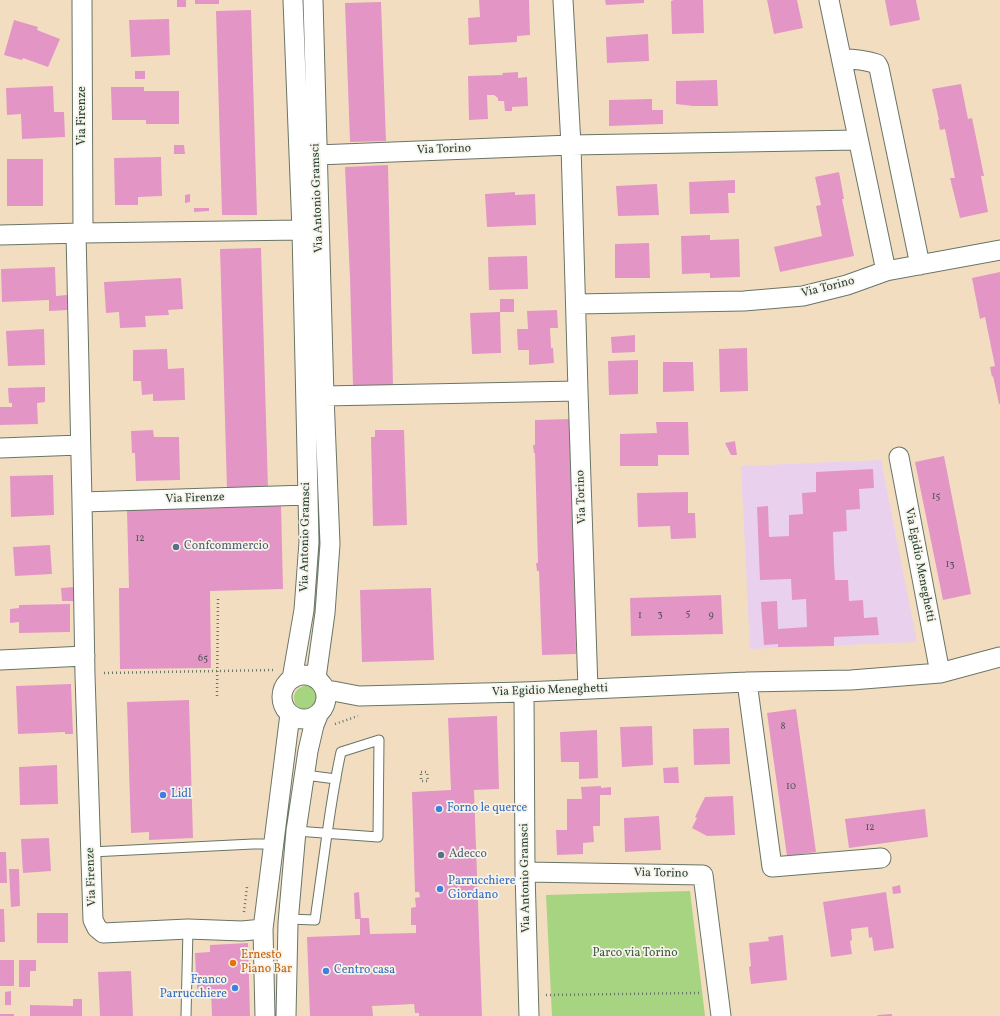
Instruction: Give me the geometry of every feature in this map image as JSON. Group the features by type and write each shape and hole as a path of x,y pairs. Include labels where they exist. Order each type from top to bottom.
{"street":[{"name":"Via Firenze","path":"82,0 80,445 85,675 93,920 97,928 103,933 188,930 242,931 263,929"},
{"name":"Via Antonio Gramsci","path":"285,674 304,610 309,542 302,230 293,0"},
{"name":"Via Antonio Gramsci","path":"313,0 324,396 330,544 321,685"},
{"name":"Via Torino","path":"563,0 571,146 588,689"},
{"path":"829,0 886,271"},
{"path":"842,59 869,61 877,64 879,68 920,265"},
{"name":"Via Torino","path":"317,155 571,146 858,140"},
{"path":"0,235 302,230"},
{"name":"Via Torino","path":"576,304 744,301 803,296 847,285 886,271 1000,250"},
{"path":"305,395 324,396 578,392"},
{"path":"0,448 80,445"},
{"name":"Via Egidio Meneghetti","path":"899,457 940,673"},
{"name":"Via Firenze","path":"82,502 308,495"},
{"path":"0,660 85,656"},
{"name":"Via Egidio Meneghetti","path":"321,685 333,691 359,696 524,692 747,682 851,680 940,673 1000,657"},
{"path":"286,1016 288,919 296,832 308,751 314,725 323,717 327,699 321,685 311,676 285,674 287,684 283,690 283,705 290,714 293,717 305,720 323,717"},
{"path":"747,682 772,867 881,858"},
{"name":"Via Antonio Gramsci","path":"524,692 525,872 529,1016"},
{"name":"Via Egidio Meneghetti","path":"323,717 353,695"},
{"path":"265,1016 263,929 290,714"},
{"name":"Via Torino","path":"525,872 703,875 721,1016"}],"lane":[{"path":"288,919 315,920 328,834 336,779 341,752 378,740 378,836 328,834 296,832"},
{"path":"305,775 336,779"},
{"path":"91,852 274,844"},
{"path":"186,1016 188,930"}],"path":[{"path":"217,696 218,598"},
{"path":"85,675 100,673 208,669 217,671 285,674"},
{"path":"323,717 359,715"},
{"path":"421,772 427,772 428,781 422,781 421,772"},
{"path":"528,995 718,993"}],"shaded area":[{"path":"881,460 917,642 750,649 741,466"}],"green space":[{"path":"306,686 311,687 317,693 317,703 311,709 306,710 301,709 295,703 294,698 295,693 301,687"},
{"name":"Parco via Torino","path":"690,891 705,1016 552,1016 546,895"}],"building":[{"path":"177,0 186,0 186,7 177,7"},
{"path":"195,0 219,0 219,4 195,4"},
{"path":"479,0 529,0 530,35 517,36 517,42 469,45 468,18 480,17"},
{"path":"605,0 644,0 644,3 606,5"},
{"path":"703,0 704,33 672,34 671,1"},
{"path":"767,0 797,0 803,28 774,34"},
{"path":"885,0 916,0 920,20 890,26"},
{"path":"381,2 386,141 350,142 345,3"},
{"path":"251,10 257,215 222,215 216,11"},
{"path":"169,19 170,55 131,57 129,20"},
{"path":"14,20 38,27 37,30 60,39 48,67 23,58 22,60 4,55"},
{"path":"648,34 649,61 607,63 606,37"},
{"path":"135,71 145,71 145,79 135,79"},
{"path":"518,72 518,78 527,77 528,106 512,107 512,111 505,111 504,101 498,101 498,98 494,95 487,95 488,119 469,120 468,76 503,75 502,73"},
{"path":"717,80 718,106 676,104 676,81"},
{"path":"961,84 968,119 972,118 984,176 981,176 988,212 960,218 950,178 955,178 945,129 940,130 932,89"},
{"path":"53,86 54,112 64,112 65,137 22,139 21,114 7,115 6,88"},
{"path":"111,87 144,87 144,91 179,91 179,124 146,124 146,120 112,120"},
{"path":"652,99 652,110 663,110 663,124 609,126 609,100"},
{"path":"174,145 184,145 185,154 174,154"},
{"path":"161,157 162,196 138,197 138,205 115,205 114,158"},
{"path":"7,159 43,159 43,206 7,206"},
{"path":"388,165 393,385 353,386 345,167"},
{"path":"839,172 844,199 842,199 854,256 780,272 774,247 822,236 816,206 821,205 815,177"},
{"path":"735,180 735,193 728,193 729,213 690,214 689,182"},
{"path":"657,184 659,215 618,216 616,186"},
{"path":"515,192 515,195 535,194 536,225 487,227 485,194"},
{"path":"190,194 190,202 185,203 185,195"},
{"path":"194,208 209,208 209,211 194,212"},
{"path":"710,235 710,240 739,239 740,277 710,278 710,273 682,274 681,236"},
{"path":"649,243 650,278 615,278 615,244"},
{"path":"261,248 268,488 227,489 220,249"},
{"path":"527,256 528,289 489,290 488,257"},
{"path":"55,267 56,296 67,295 68,310 49,311 49,300 2,302 1,269"},
{"path":"1000,272 999,404 990,367 995,366 985,317 980,319 972,278"},
{"path":"181,278 183,309 168,310 169,315 145,316 146,327 120,328 119,312 106,313 104,282"},
{"path":"500,299 514,299 514,312 500,312"},
{"path":"557,310 558,328 550,328 551,348 553,348 554,363 529,365 529,350 518,350 517,329 528,329 527,311"},
{"path":"500,312 501,353 472,354 470,313"},
{"path":"44,329 45,365 8,366 6,331"},
{"path":"635,335 635,352 612,353 611,337"},
{"path":"747,348 748,391 720,392 719,349"},
{"path":"167,349 168,369 184,368 185,400 153,401 153,394 142,395 141,381 133,381 133,350"},
{"path":"638,360 638,394 609,395 608,361"},
{"path":"663,362 693,362 694,391 663,392"},
{"path":"45,387 45,402 37,403 38,424 0,425 0,407 12,407 12,403 9,403 8,388"},
{"path":"570,419 576,654 542,655 539,571 537,571 536,563 538,563 535,453 533,445 535,445 535,420"},
{"path":"656,422 688,422 689,455 658,455 658,466 620,466 620,434 657,433"},
{"path":"153,430 154,437 179,437 180,480 136,481 135,453 132,453 131,431"},
{"path":"375,430 404,430 407,525 373,526 371,437 375,437"},
{"path":"735,441 737,455 731,455 725,443"},
{"path":"944,456 971,594 943,600 915,462"},
{"path":"873,469 874,488 859,489 860,509 846,510 847,531 833,532 834,563 835,580 848,580 849,601 863,600 864,618 877,617 879,635 834,637 834,646 778,647 778,644 764,645 761,602 777,601 778,629 807,627 806,599 792,600 791,579 760,580 757,507 768,506 769,537 789,536 789,515 803,514 802,493 816,492 816,472"},
{"path":"53,475 54,515 11,517 10,476"},
{"path":"688,492 688,513 695,513 696,538 671,539 670,526 638,527 637,493"},
{"path":"281,505 283,589 210,591 211,668 120,669 119,588 129,588 127,510"},
{"path":"50,545 52,574 15,576 13,547"},
{"path":"74,587 75,601 62,601 61,588"},
{"path":"431,588 434,660 362,662 360,590"},
{"path":"721,595 723,634 631,636 630,598"},
{"path":"70,604 70,632 19,633 19,622 10,623 10,609 19,608 19,605"},
{"path":"71,684 73,734 65,734 65,732 18,734 16,686"},
{"path":"189,700 193,838 149,840 149,832 131,833 127,702"},
{"path":"796,709 816,852 787,856 767,713"},
{"path":"497,716 499,789 474,790 482,1016 419,1016 419,1013 415,1013 414,1004 372,1006 373,1016 310,1016 307,937 360,935 360,919 355,919 354,893 359,892 361,918 369,918 370,934 416,933 416,925 411,925 411,908 416,907 415,898 420,897 419,892 415,892 412,792 451,790 448,718"},
{"path":"652,726 653,765 622,767 620,727"},
{"path":"729,728 730,764 694,765 693,729"},
{"path":"597,730 598,778 579,779 579,762 561,762 560,732"},
{"path":"57,765 58,804 20,805 19,767"},
{"path":"678,767 679,783 664,783 663,768"},
{"path":"601,786 601,788 611,787 611,795 600,795 600,826 593,826 594,842 583,843 583,854 557,855 556,830 567,830 567,799 582,799 581,787"},
{"path":"733,796 735,835 707,836 692,828 697,818 695,817 705,797"},
{"path":"925,809 928,837 849,848 845,819"},
{"path":"659,816 661,850 625,852 624,818"},
{"path":"49,838 51,871 23,873 21,839"},
{"path":"0,852 6,852 7,883 0,883"},
{"path":"9,869 19,869 20,906 11,907"},
{"path":"900,885 901,893 893,894 892,887"},
{"path":"886,892 894,948 874,951 872,937 869,938 868,927 851,929 852,940 850,941 852,954 831,957 823,902"},
{"path":"0,909 4,909 5,942 0,942"},
{"path":"37,913 68,913 68,943 37,943"},
{"path":"783,935 787,980 751,984 749,943 769,941 768,937"},
{"path":"248,943 250,1016 212,1016 211,992 197,992 197,984 211,983 211,976 196,977 195,953 210,952 210,945"},
{"path":"0,960 14,960 14,986 0,986"},
{"path":"19,960 36,960 36,971 30,971 30,987 19,987"},
{"path":"131,971 133,1016 100,1016 98,972"},
{"path":"11,991 11,1005 5,1005 5,992"},
{"path":"73,999 82,999 82,1016 30,1016 30,1005 73,1006"},
{"path":"0,1014 14,1014 14,1016 0,1016"},
{"path":"892,1014 892,1016 877,1015"}],"place":[{"name":"Confcommercio","path":"176,547"},
{"name":"Lidl","path":"163,795"},
{"name":"Forno le querce","path":"439,809"},
{"name":"Adecco","path":"441,855"},
{"name":"Parrucchiere Giordano","path":"440,889"},
{"name":"Ernesto Piano Bar","path":"233,963"},
{"name":"Centro casa","path":"326,971"},
{"name":"Franco Parrucchiere","path":"235,988"}]}
